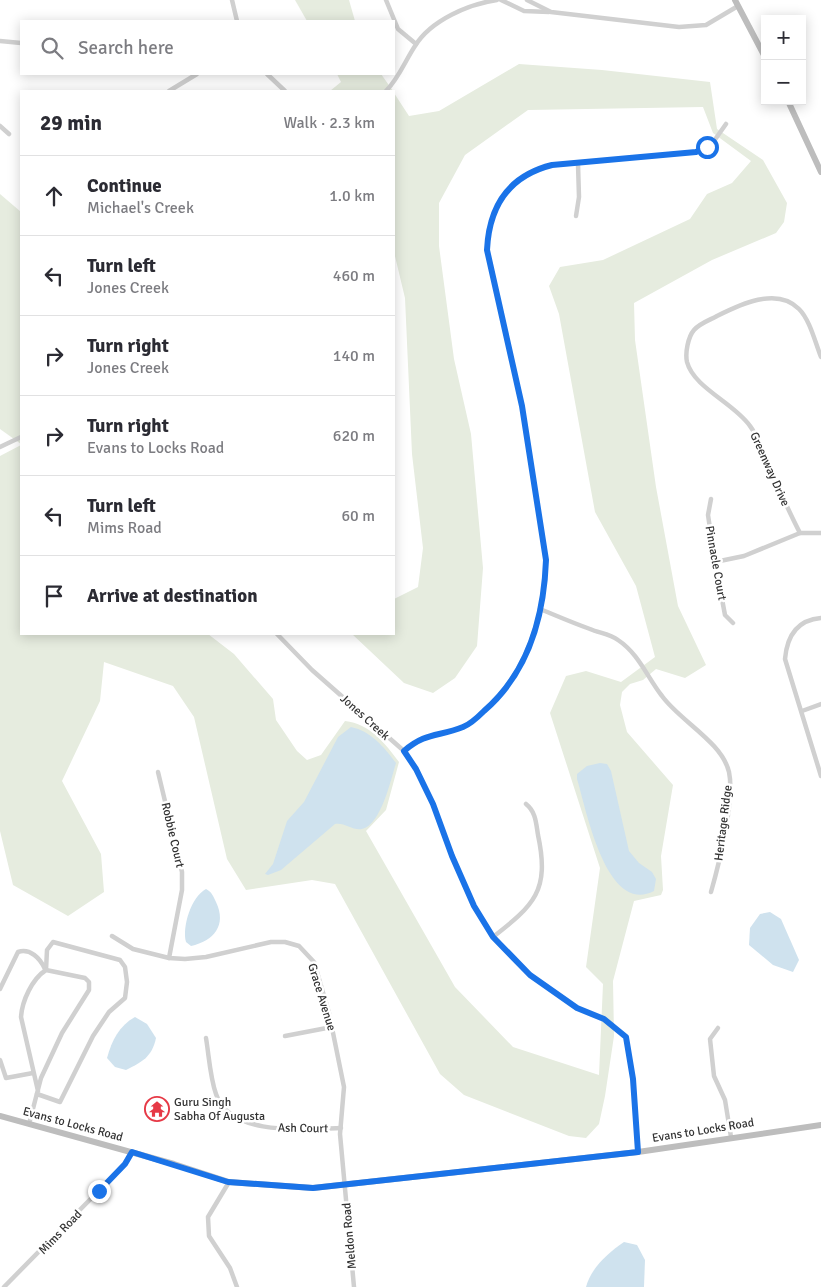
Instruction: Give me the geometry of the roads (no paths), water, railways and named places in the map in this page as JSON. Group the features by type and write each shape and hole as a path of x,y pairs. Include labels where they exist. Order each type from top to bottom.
{"street":[{"path":"232,0 237,20"},
{"path":"386,0 394,20"},
{"path":"387,90 396,82 416,44 442,20 486,2 499,0 524,11 552,12 679,28 706,25 736,3 761,50"},
{"path":"527,0 552,12"},
{"path":"395,22 398,29 416,44"},
{"path":"0,41 20,42"},
{"path":"171,90 195,75"},
{"path":"268,75 284,90"},
{"path":"790,105 821,172"},
{"path":"404,751 417,740 464,727 503,695 526,654 540,609 545,585 546,560 522,406 487,250 488,228 502,197 514,184 535,169 552,165 696,152 714,141 726,124"},
{"path":"0,126 9,134"},
{"path":"576,216 579,197 578,164"},
{"name":"Greenway Drive","path":"800,532 785,505 752,428 738,411 696,380 687,361 687,350 689,339 694,330 701,324 736,307 763,299 782,300 798,308 821,357"},
{"path":"0,447 20,437"},
{"name":"Pinnacle Court","path":"711,499 708,515 715,562 725,615 733,623"},
{"path":"715,562 744,556 800,532 821,533"},
{"name":"Heritage Ridge","path":"540,609 616,638 632,650 662,696 683,720 712,744 723,758 729,773 729,795 722,849 711,892"},
{"path":"821,618 807,621 796,627 786,647 784,659 821,776"},
{"name":"Jones Creek","path":"278,635 312,670 404,751 416,769 433,804 452,856 474,906 493,937 530,975 577,1008 604,1019 626,1037 633,1079 638,1152"},
{"path":"802,711 821,704"},
{"name":"Robbie Court","path":"158,772 182,872 182,890 169,958"},
{"path":"493,937 526,911 541,882 540,845 533,810 526,804"},
{"name":"Grace Avenue","path":"112,936 133,949 169,958 206,957 271,942 285,942 299,946 314,962 332,1028 344,1087 341,1128 345,1184"},
{"path":"37,1093 60,1102 93,1036 109,1012 125,998 127,988 125,967 120,960 53,942 47,950 46,970"},
{"path":"0,989 18,952 25,950 38,957 46,970"},
{"path":"29,1124 41,1078 62,1033 89,990 89,982 85,978 46,970 38,975 21,1008 20,1017 37,1093"},
{"path":"285,1036 332,1028"},
{"path":"718,1028 710,1039 714,1076 725,1100 731,1137"},
{"name":"Ash Court","path":"206,1038 216,1096 228,1111 246,1123 266,1127 341,1128"},
{"path":"0,1060 6,1078 33,1072"},
{"name":"Evans to Locks Road","path":"0,1116 132,1152 228,1182 313,1188 638,1152 821,1125"},
{"name":"Mims Road","path":"4,1287 125,1164 132,1152"},
{"path":"228,1182 208,1217 209,1236 230,1268 237,1287"},
{"name":"Meldon Road","path":"345,1184 354,1287"}],"water":[{"path":"351,727 371,736 396,763 380,811 369,826 362,829 335,824 281,870 268,875 265,874 273,864 287,821 304,802 338,737"},
{"path":"600,763 607,764 611,771 629,851 639,863 652,872 656,879 654,891 637,895 623,888 611,874 601,855 577,779 577,774 587,766"},
{"path":"206,889 212,894 219,910 219,925 212,936 199,944 191,946 186,942 185,936 189,913 196,899"},
{"path":"770,912 781,919 799,960 793,972 773,965 749,945 750,928 760,914"},
{"path":"135,1017 147,1024 156,1038 152,1050 145,1058 126,1070 115,1067 107,1058 111,1045 120,1029"},
{"path":"624,1242 637,1245 645,1260 644,1287 586,1287 596,1267"}],"place":[{"name":"Guru Singh Sabha Of Augusta","path":"157,1109"}]}
